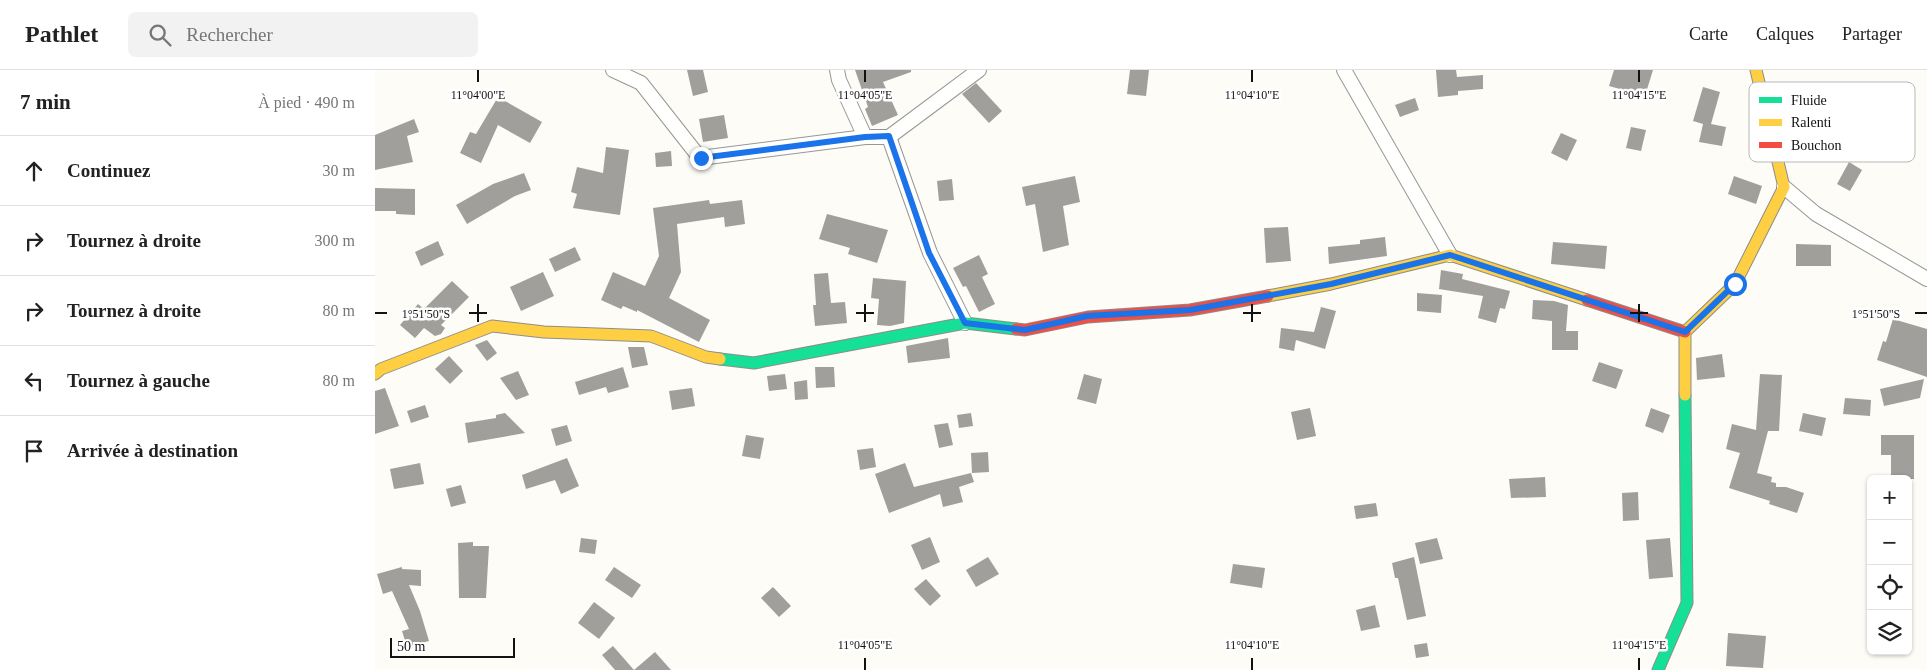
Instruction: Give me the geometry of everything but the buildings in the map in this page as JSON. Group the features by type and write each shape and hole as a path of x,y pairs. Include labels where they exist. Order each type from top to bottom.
{"street":[{"path":"613,70 641,83 701,158 865,137 889,136 979,70"},
{"path":"837,70 839,80 865,137"},
{"path":"1344,70 1450,255"},
{"path":"889,136 929,253 965,323"},
{"path":"1778,162 1784,188 1817,214 1927,279"},
{"path":"1658,670 1687,603 1685,332 1735,284 1784,188"},
{"path":"375,374 381,369 492,326 544,332 651,336 706,357 754,363 965,323 1025,330 1087,316 1190,310 1331,284 1450,255 1685,332"}],"traffic: fast":[{"path":"720,359 754,363 965,323 1016,329"},
{"path":"1658,670 1687,603 1685,395"}],"traffic: slow":[{"path":"1756,70 1759,82"},
{"path":"1685,395 1685,332 1735,284 1784,187 1778,162"},
{"path":"1268,296 1331,284 1450,255 1587,300"},
{"path":"375,374 381,369 492,326 544,332 651,336 706,357 720,359"}],"traffic: jam":[{"path":"1016,329 1025,330 1088,317 1190,310 1268,296"},
{"path":"1587,300 1685,332"}],"route":[{"path":"701,158 865,137 889,136 929,253 965,323 1025,330 1087,316 1190,310 1331,284 1450,255 1685,332 1735,284"}]}
